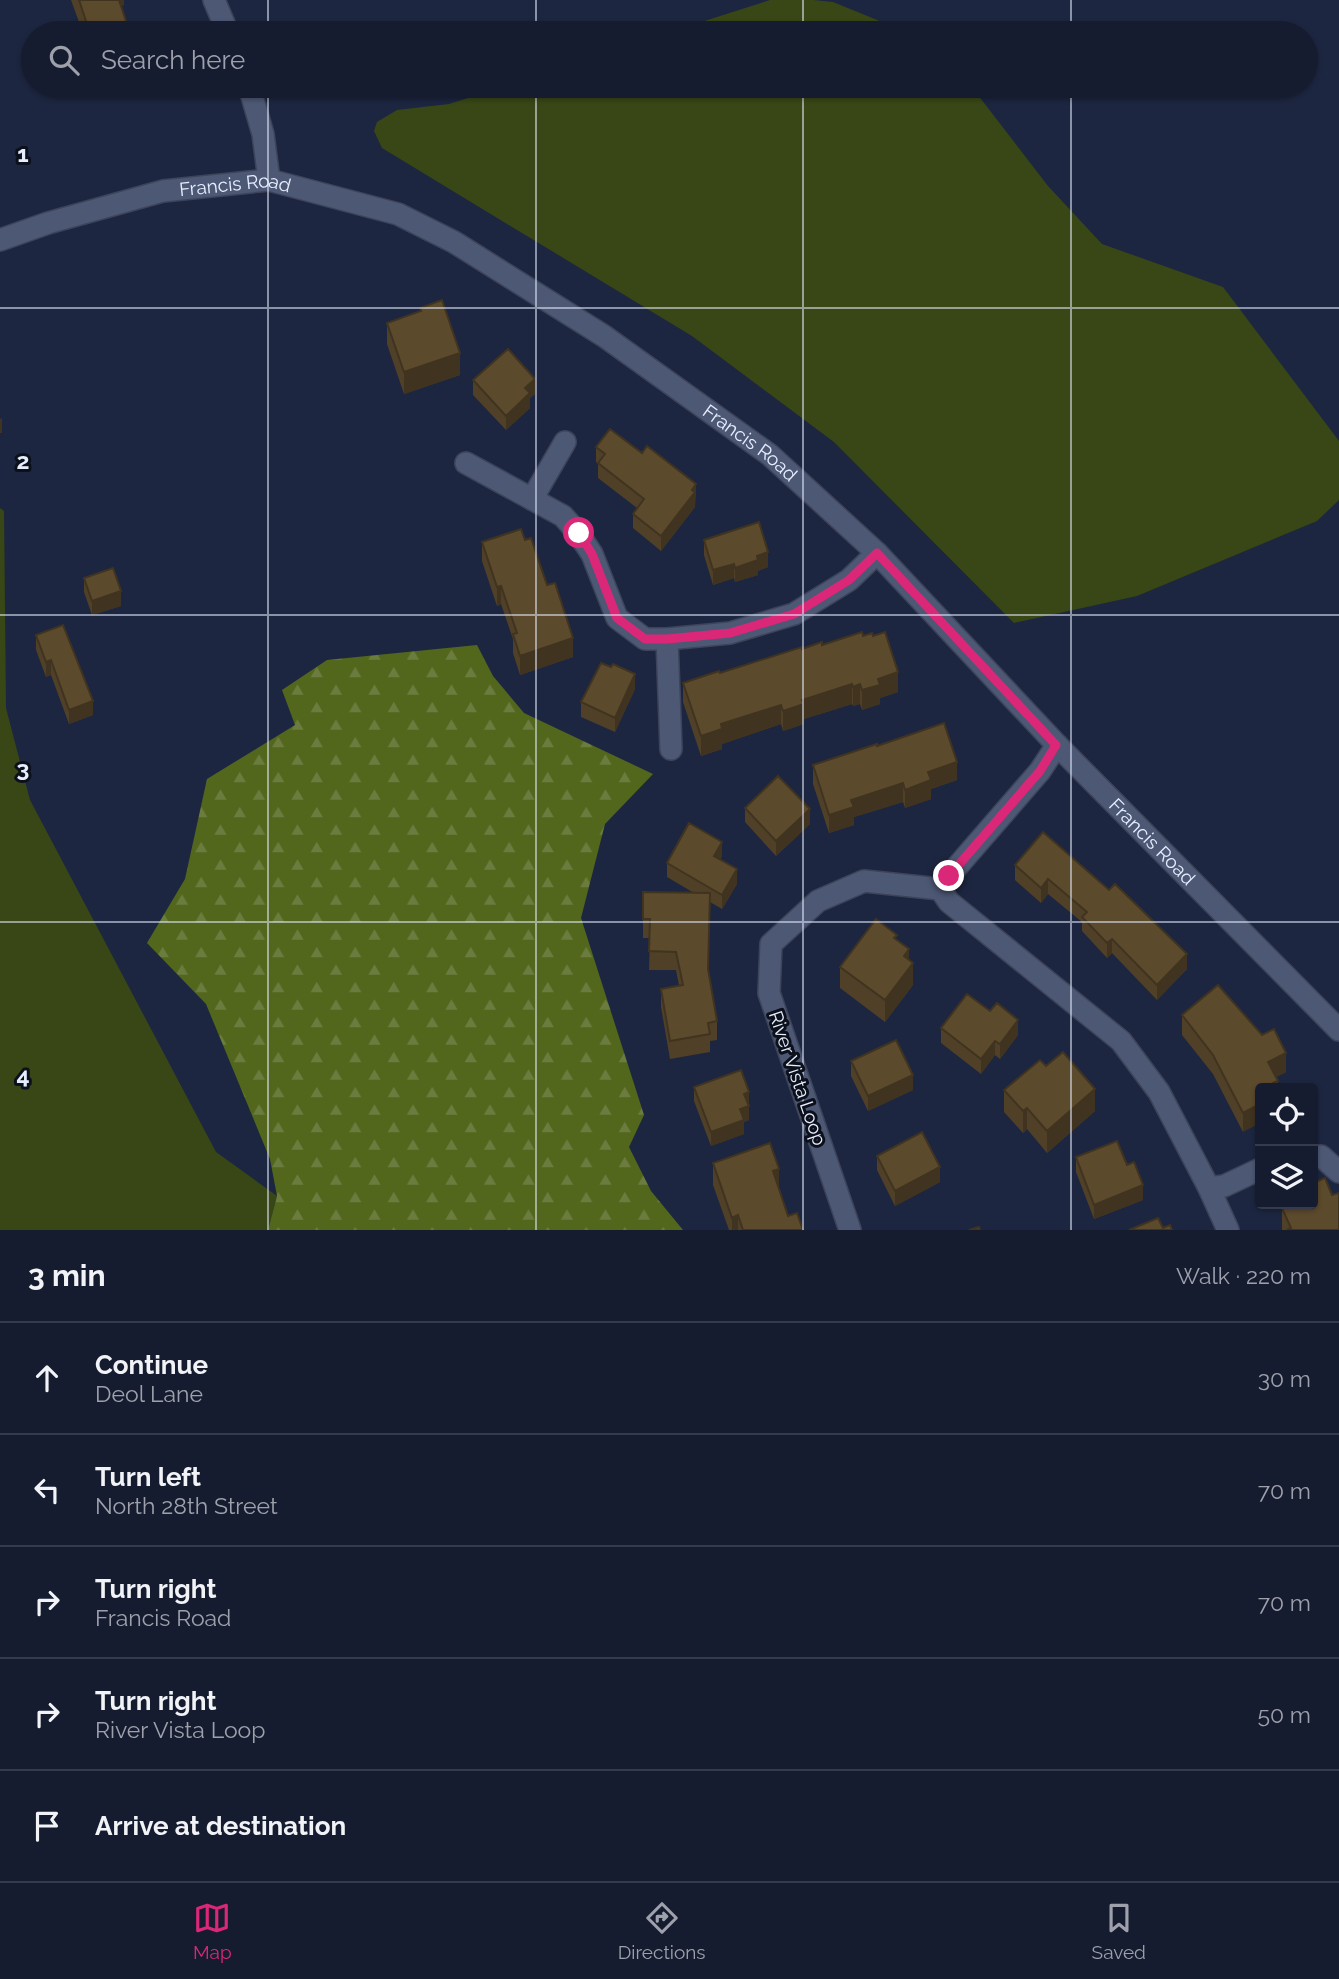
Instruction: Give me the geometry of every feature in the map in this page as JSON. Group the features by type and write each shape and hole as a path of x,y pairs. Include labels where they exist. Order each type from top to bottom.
{"street":[{"path":"214,0 223,21"},
{"path":"252,98 263,134 269,180"},
{"name":"Francis Road","path":"0,240 48,223 163,191 269,180 398,214 454,242 604,336 770,455 877,553 1056,745 1338,1028"},
{"path":"532,499 565,442"},
{"path":"466,463 563,516 579,533 592,554 617,618 645,639 730,633 794,614 849,580 877,553"},
{"path":"667,639 671,749"},
{"path":"1056,745 1040,771 940,889 949,902 1121,1041 1159,1092 1228,1230"},
{"name":"River Vista Loop","path":"850,1230 769,993 771,944 818,901 864,881 940,889"},
{"path":"1318,1156 1339,1172"},
{"path":"1209,1188 1224,1186 1255,1171"}],"green space":[{"path":"770,0 813,0 833,2 880,21 704,21"},
{"path":"468,98 980,98 1048,186 1102,244 1223,287 1339,441 1339,500 1317,521 1137,596 1014,623 834,442 692,336 382,148 374,131 377,122 397,110 449,104"},
{"path":"0,508 4,511 6,708 30,800 216,1152 277,1196 268,1230 0,1230"},
{"path":"477,645 493,676 524,713 653,774 605,824 581,918 644,1115 629,1147 651,1191 683,1230 268,1230 277,1196 270,1159 206,1004 147,943 185,879 207,779 295,725 282,690 327,660"}],"building":[{"path":"79,0 119,0 126,21 86,21"},
{"path":"442,300 460,353 404,372 387,323"},
{"path":"508,349 535,379 525,388 530,393 506,416 473,380"},
{"path":"610,429 642,453 647,446 696,484 692,490 695,492 661,536 633,514 644,499 598,463 605,454 596,447"},
{"path":"759,522 768,552 757,556 758,560 735,568 734,564 713,570 704,540"},
{"path":"521,529 525,540 531,538 547,585 555,583 573,638 520,656 513,634 517,633 501,586 497,587 482,542"},
{"path":"113,568 121,591 92,601 84,578"},
{"path":"63,625 93,701 69,710 51,660 46,662 36,635"},
{"path":"862,632 863,636 872,633 873,636 885,632 898,672 878,679 880,685 862,690 860,684 853,687 852,684 802,700 804,704 783,711 781,705 721,724 722,729 701,736 683,683"},
{"path":"601,663 611,667 613,664 635,674 615,718 581,702"},
{"path":"944,723 957,762 928,772 931,780 905,790 903,783 851,800 854,807 829,815 813,765"},
{"path":"778,776 810,809 776,841 745,808"},
{"path":"689,823 722,842 714,856 737,869 722,895 667,863"},
{"path":"1043,832 1109,890 1115,884 1187,954 1157,985 1112,939 1107,943 1082,917 1087,912 1048,879 1041,888 1015,865"},
{"path":"643,892 710,893 708,969 717,1021 708,1023 710,1034 670,1041 661,989 683,985 676,952 649,951 650,919 643,919"},
{"path":"876,919 897,935 894,938 909,949 904,956 913,963 885,1000 840,967"},
{"path":"1218,985 1262,1035 1274,1029 1286,1053 1268,1062 1278,1081 1255,1083 1255,1107 1243,1113 1213,1055 1182,1015"},
{"path":"967,994 990,1011 997,1003 1018,1020 1000,1044 995,1041 981,1059 941,1028"},
{"path":"896,1040 913,1075 868,1096 851,1061"},
{"path":"1063,1052 1095,1089 1047,1131 1027,1108 1023,1111 1004,1090 1040,1060 1046,1066"},
{"path":"741,1070 749,1092 744,1094 749,1106 740,1109 744,1120 711,1132 694,1087"},
{"path":"922,1132 940,1167 895,1191 877,1156"},
{"path":"1117,1141 1127,1165 1134,1162 1143,1185 1094,1205 1076,1157"},
{"path":"770,1143 779,1169 773,1171 788,1216 797,1213 803,1230 743,1230 738,1215 732,1218 713,1163"},
{"path":"1325,1178 1332,1195 1339,1193 1339,1230 1287,1230 1291,1228 1282,1209 1318,1209 1318,1181"},
{"path":"1158,1218 1163,1228 1170,1225 1172,1230 1129,1230"}],"route":[{"path":"579,533 592,554 617,618 645,639 730,633 794,614 849,580 877,553 1056,745 1040,771 949,876"}]}
